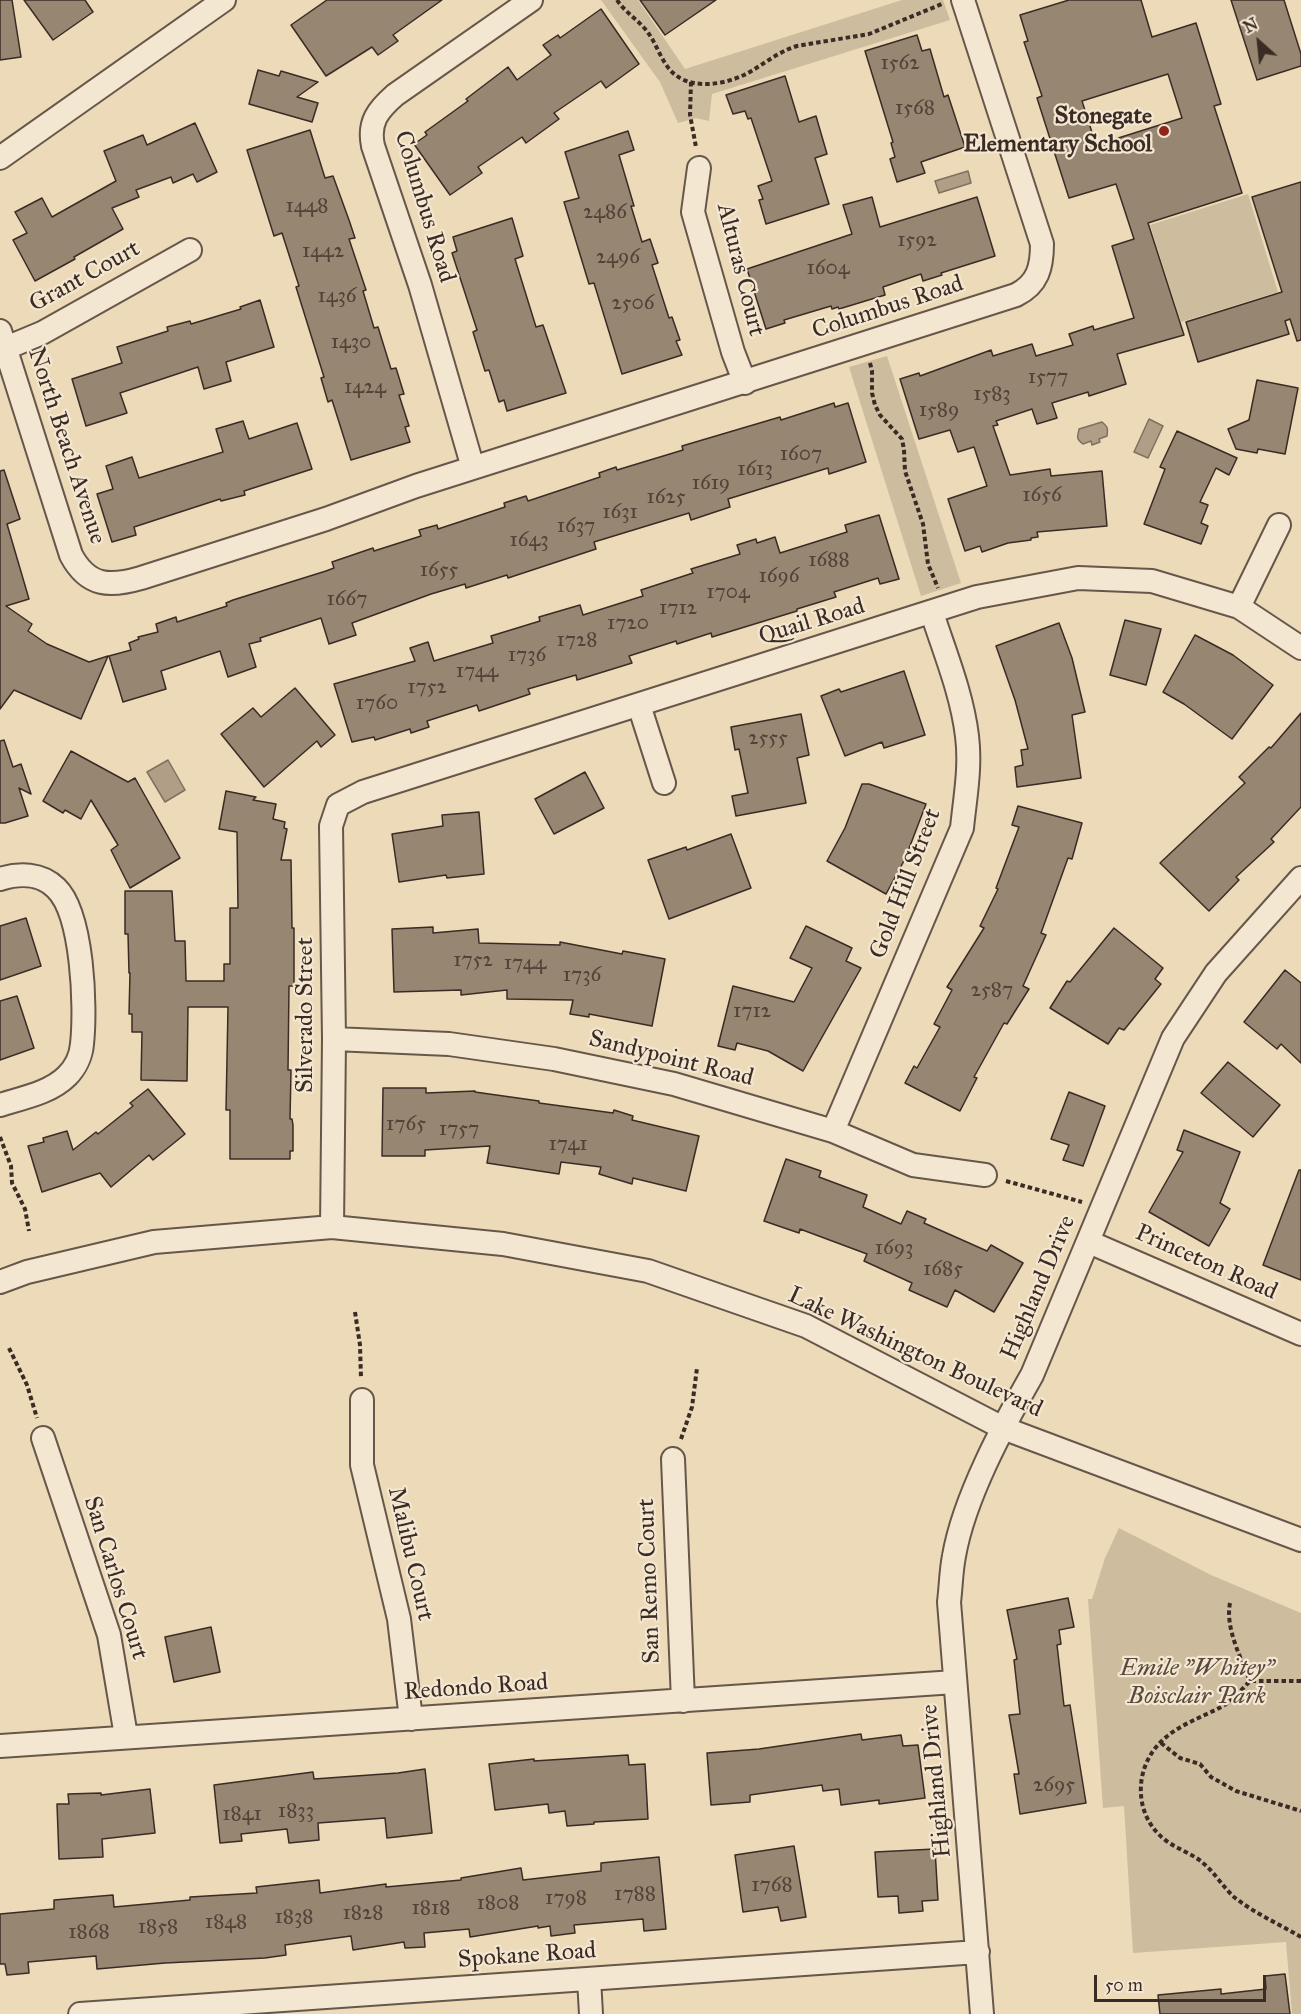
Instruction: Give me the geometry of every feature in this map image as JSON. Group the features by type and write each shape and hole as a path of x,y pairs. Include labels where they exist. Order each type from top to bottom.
{"street":[{"path":"0,158 224,0"},
{"name":"Columbus Road","path":"473,468 420,285 373,146 371,130 380,109 395,95 531,0"},
{"name":"Columbus Road","path":"85,574 103,583 123,583 326,519 473,468 865,345 1027,290 1040,270 1042,244 954,1"},
{"name":"Alturas Court","path":"699,168 693,212 733,352 745,383"},
{"name":"Grant Court","path":"3,340 42,333 190,250"},
{"name":"North Beach Avenue","path":"3,340 69,548 76,563 85,574"},
{"path":"1239,607 1280,525"},
{"name":"Quail Road","path":"338,805 363,792 977,597 1078,578 1152,581 1239,607 1301,648"},
{"name":"Gold Hill Street","path":"833,1131 962,828 968,774 967,735 939,610"},
{"path":"639,705 664,783"},
{"name":"Silverado Street","path":"332,1227 334,1039 331,826 338,805"},
{"path":"0,879 22,874 47,881 57,889 65,902 77,939 82,994 82,1044 74,1068 66,1078 52,1088 0,1105"},
{"name":"Highland Drive","path":"982,2014 949,1602 954,1556 970,1502 1003,1428 1032,1375 1173,1038 1215,973 1298,888"},
{"name":"Sandypoint Road","path":"334,1039 449,1044 554,1059 674,1084 833,1131 913,1164 985,1175"},
{"name":"Lake Washington Boulevard","path":"0,1281 27,1272 154,1242 332,1227 503,1244 648,1271 806,1326 1003,1428 1301,1540"},
{"name":"Princeton Road","path":"1089,1242 1301,1334"},
{"name":"Malibu Court","path":"362,1400 363,1466 399,1619 411,1719"},
{"name":"San Carlos Court","path":"43,1438 109,1635 126,1736"},
{"name":"San Remo Court","path":"673,1459 683,1701"},
{"name":"Redondo Road","path":"0,1746 955,1682"},
{"name":"Spokane Road","path":"81,2014 320,2006 589,1979 978,1952"},
{"path":"589,1979 591,2014"}],"path":[{"path":"617,0 646,29 671,72 691,82 707,84 735,78 786,50 809,42 869,34 954,1"},
{"path":"691,82 690,115 699,168"},
{"path":"865,345 872,371 872,393 875,405 879,415 902,439 905,471 923,524 928,564 939,610"},
{"path":"0,1137 11,1166 12,1183 22,1203 29,1231"},
{"path":"985,1175 1103,1208"},
{"path":"355,1312 360,1345 362,1400"},
{"path":"9,1348 27,1385 43,1438"},
{"path":"673,1459 692,1407 697,1368"},
{"path":"1230,1603 1228,1612 1230,1624 1250,1681"},
{"path":"1301,1681 1250,1681 1226,1705 1191,1721 1161,1743 1149,1758 1140,1793 1143,1813 1152,1828 1166,1841 1209,1867 1233,1896 1301,1937"},
{"path":"1161,1743 1180,1758 1200,1764 1211,1777 1236,1791 1301,1811"}],"green space":[{"path":"601,0 638,0 685,69 902,0 943,0 950,20 712,94 709,121 696,118 678,123 660,82"},
{"path":"1248,194 1278,292 1181,322 1150,225"},
{"path":"887,356 961,583 921,596 849,367"},
{"name":"Emile \"Whitey\" Boisclair Park","path":"1119,1528 1211,1575 1301,1613 1301,2014 1292,2014 1286,1942 1133,1953 1124,1806 1103,1808 1088,1599 1092,1599 1105,1558"}],"shaded area":[{"path":"968,171 971,183 939,193 935,181"},
{"path":"1149,419 1163,426 1148,458 1134,452"},
{"path":"1102,422 1107,428 1107,436 1099,439 1100,442 1092,445 1091,441 1083,444 1079,440 1079,429"},
{"path":"168,760 185,790 165,802 147,772"}],"building":[{"path":"0,0 12,0 21,57 0,60"},
{"path":"24,0 85,0 93,12 53,40"},
{"path":"327,0 442,0 393,35 398,41 378,55 372,47 326,76 291,25"},
{"path":"640,0 716,0 665,35"},
{"path":"1069,0 1141,0 1152,37 1196,23 1221,104 1214,106 1242,193 1148,223 1184,335 1117,354 1126,384 1089,396 1088,392 1052,403 1057,418 1037,424 1032,409 996,421 998,425 993,426 1010,475 1050,469 1051,476 1102,471 1107,526 1037,532 1038,537 1031,538 1031,540 1008,543 982,552 980,546 965,551 948,499 987,486 974,447 958,452 950,430 919,439 900,379 919,373 920,376 991,350 993,356 1032,344 1036,356 1073,345 1069,334 1093,326 1094,330 1134,318 1112,246 1134,239 1116,184 1069,198 1037,98 1042,96 1024,42 1028,41 1020,15","holes":["1168,74 1182,118 1096,145 1082,101"]},
{"path":"1231,0 1284,0 1301,54 1301,66 1257,80"},
{"path":"601,9 639,64 606,88 601,81 554,113 559,119 526,143 522,137 478,167 482,173 450,195 414,144 427,135 425,132 468,101 466,99 508,67 517,80 551,55 543,45 558,35 560,38"},
{"path":"917,35 922,51 930,49 944,97 948,95 965,147 921,162 925,173 897,182 890,159 895,157 891,143 893,142 865,51"},
{"path":"258,70 279,76 281,71 318,82 297,97 318,103 312,122 249,104"},
{"path":"785,76 799,122 816,116 827,154 815,158 829,204 766,224 759,200 763,199 758,186 772,181 751,118 748,119 745,111 733,114 726,95"},
{"path":"195,123 217,172 197,182 193,174 173,183 171,177 136,190 139,197 112,208 123,229 35,281 13,240 27,233 15,212 42,198 52,217 116,181 104,151 143,135 147,145"},
{"path":"310,130 325,178 333,176 349,220 355,238 349,239 366,290 363,291 374,328 378,327 391,369 396,368 404,394 399,395 409,426 405,427 410,442 351,460 332,400 328,402 321,378 324,377 282,233 274,236 247,150"},
{"path":"628,131 634,150 619,155 634,206 631,206 642,242 650,239 658,263 652,265 669,318 672,317 680,340 676,341 682,355 622,374 594,283 589,284 564,202 579,198 565,152"},
{"path":"1301,182 1301,340 1297,341 1290,319 1285,321 1289,334 1198,362 1186,322 1282,292 1252,197"},
{"path":"872,197 880,227 977,197 995,256 923,281 921,274 883,287 885,295 839,309 838,307 832,309 831,306 784,320 785,323 766,329 747,269 852,234 843,205"},
{"path":"512,218 523,256 515,259 536,327 543,325 566,393 507,411 504,400 499,402 489,370 485,371 473,332 477,330 452,253 457,251 453,237"},
{"path":"260,300 274,347 226,362 231,381 204,389 198,367 120,393 127,413 86,426 72,379 122,363 117,347 168,331 167,327 190,321 191,324 241,309 240,307"},
{"path":"1257,380 1298,388 1285,454 1258,449 1257,453 1236,449 1228,429 1249,420"},
{"path":"834,403 835,407 848,403 866,462 829,474 828,468 728,499 730,507 691,520 689,513 594,542 596,549 508,578 507,575 466,588 465,584 431,594 352,623 356,635 329,644 321,618 260,638 261,641 249,644 256,667 228,677 220,651 161,671 166,689 123,702 109,656 131,650 129,643 139,639 138,637 158,632 156,624 176,617 177,622 227,606 226,603 233,600 326,571 334,568 332,562 373,548 374,551 421,536 419,530 437,525 438,529 505,507 504,503 526,496 528,501 600,477 599,473 616,467 617,470 683,450 682,446 780,417 781,420"},
{"path":"243,421 249,439 297,423 312,469 244,491 245,495 221,501 220,499 134,527 136,535 112,542 97,494 113,489 106,466 132,457 139,478 223,452 216,429"},
{"path":"1177,431 1237,458 1229,475 1216,468 1200,502 1208,505 1201,523 1208,526 1201,544 1144,524 1165,469 1160,467"},
{"path":"4,470 20,519 7,524 29,599 6,606 32,624 28,631 47,644 89,662 108,656 81,719 14,690 0,709 0,471"},
{"path":"879,515 899,579 880,584 878,578 834,592 836,597 797,609 797,611 712,637 711,633 677,644 676,641 629,656 632,663 577,680 576,675 528,689 530,694 479,711 477,705 427,721 429,727 411,733 410,729 375,740 374,737 352,742 334,684 415,661 410,648 428,642 434,661 493,643 491,636 540,621 539,617 580,605 583,615 643,596 641,590 693,573 691,569 740,554 737,545 756,539 757,543 775,537 780,553 847,532 845,525"},
{"path":"1125,620 1161,629 1146,685 1110,675"},
{"path":"1059,623 1072,658 1085,712 1072,715 1081,778 1017,787 1015,767 1023,765 1021,750 1028,749 1015,700 996,646"},
{"path":"1195,635 1233,655 1273,685 1232,739 1184,704 1163,692"},
{"path":"904,671 925,735 884,748 882,742 845,756 821,696 839,689 841,692"},
{"path":"295,688 335,735 321,747 317,741 264,787 221,734 253,708 261,717"},
{"path":"1301,713 1301,807 1271,839 1274,842 1236,877 1239,880 1209,911 1160,863 1245,783 1239,777 1269,747 1271,748"},
{"path":"801,714 809,755 797,758 806,803 736,816 732,796 748,793 739,749 735,750 731,727"},
{"path":"4,740 13,767 21,764 31,794 19,788 28,816 0,823 0,741"},
{"path":"71,751 128,782 135,778 180,858 130,888 111,850 118,845 91,800 81,819 65,810 63,813 43,801"},
{"path":"585,772 604,808 554,834 535,799"},
{"path":"862,784 869,784 926,804 905,859 886,894 827,861 845,828"},
{"path":"226,791 256,797 253,800 276,804 273,819 285,822 284,828 287,829 281,860 291,860 292,928 294,928 294,986 289,986 288,1070 291,1070 290,1119 293,1125 293,1151 290,1151 290,1159 230,1159 230,1110 226,1110 228,1007 188,1007 187,1081 141,1080 142,1032 132,1032 132,1014 129,1014 128,934 125,934 125,891 172,891 175,941 185,941 186,981 224,981 224,964 230,964 230,908 238,908 237,832 219,829"},
{"path":"1018,806 1082,823 1072,859 1068,858 1041,933 1046,935 1023,986 1029,989 1007,1024 1004,1023 974,1077 977,1078 960,1111 905,1083 914,1066 917,1068 940,1027 934,1024 952,990 947,987 984,928 980,926 998,889 996,888 1019,827 1012,825"},
{"path":"479,812 484,874 447,878 446,875 399,882 392,834 443,826 442,815"},
{"path":"731,834 751,888 669,919 648,860 686,847 687,850"},
{"path":"26,918 41,966 0,980 0,926"},
{"path":"806,926 852,948 846,961 861,968 803,1071 768,1051 737,1043 735,1050 718,1046 733,986 794,1002 812,968 790,958"},
{"path":"433,927 433,933 478,929 479,943 560,945 560,942 622,954 623,951 665,959 652,1026 589,1014 589,1017 570,1014 573,1000 507,999 507,990 461,995 461,990 394,992 392,929"},
{"path":"1114,928 1163,968 1155,979 1161,984 1124,1030 1119,1028 1108,1044 1050,1008 1067,981 1070,982"},
{"path":"1285,970 1301,983 1301,1063 1281,1044 1277,1049 1244,1022"},
{"path":"17,996 34,1048 0,1060 0,1001"},
{"path":"1228,1062 1280,1105 1253,1137 1201,1093"},
{"path":"383,1088 426,1088 426,1093 475,1091 539,1101 539,1103 613,1113 614,1110 633,1116 632,1120 699,1136 686,1191 633,1178 632,1184 599,1174 601,1167 561,1162 559,1174 487,1163 490,1146 425,1150 425,1156 382,1156"},
{"path":"148,1089 185,1134 153,1160 149,1155 111,1187 100,1173 42,1192 28,1146 44,1142 43,1138 67,1131 73,1150 96,1132 98,1134 133,1106 130,1103"},
{"path":"1069,1092 1105,1106 1083,1166 1063,1160 1069,1145 1051,1139"},
{"path":"1184,1130 1240,1152 1220,1203 1230,1209 1209,1246 1149,1212 1183,1152 1177,1150"},
{"path":"786,1159 821,1171 819,1177 867,1195 863,1207 901,1224 907,1211 926,1219 924,1223 987,1251 991,1245 1023,1263 994,1312 955,1290 947,1307 909,1290 912,1283 864,1261 867,1254 800,1229 799,1233 764,1221"},
{"path":"1299,1170 1301,1170 1301,1280 1263,1265"},
{"path":"1068,1598 1074,1627 1059,1630 1061,1644 1057,1645 1064,1706 1070,1705 1086,1803 1020,1814 1014,1774 1019,1774 1009,1715 1020,1714 1014,1660 1017,1659 1007,1610"},
{"path":"211,1627 220,1672 174,1682 165,1637"},
{"path":"861,1734 862,1740 901,1735 903,1746 918,1745 925,1798 879,1804 879,1800 841,1805 839,1789 823,1791 822,1785 750,1795 750,1802 711,1805 707,1753 759,1749"},
{"path":"628,1755 629,1765 645,1764 648,1819 567,1826 565,1811 549,1813 548,1804 495,1810 489,1764 534,1759 534,1761"},
{"path":"425,1769 432,1833 387,1838 385,1818 318,1823 319,1840 289,1843 287,1829 241,1834 242,1841 220,1843 214,1785 313,1772 314,1779"},
{"path":"150,1789 155,1833 102,1839 103,1857 59,1859 57,1804 69,1804 68,1794 101,1793 101,1795"},
{"path":"794,1846 806,1917 781,1921 778,1907 743,1912 735,1855"},
{"path":"935,1849 938,1900 922,1901 923,1911 899,1913 898,1896 878,1897 875,1852"},
{"path":"659,1857 666,1929 644,1931 643,1919 574,1925 575,1933 551,1936 550,1926 470,1937 469,1929 424,1933 425,1947 405,1948 404,1942 353,1950 351,1936 285,1945 286,1955 265,1958 97,1969 96,1956 28,1962 29,1973 7,1975 5,1964 0,1964 0,1914 54,1909 54,1900 113,1895 114,1907 190,1900 190,1897 257,1893 256,1887 319,1880 320,1893 386,1884 386,1887 461,1880 461,1878 521,1868 523,1880 601,1871 601,1863"},
{"path":"1285,1974 1290,2014 1160,2014 1158,1995 1221,1989 1221,1994 1266,1989 1265,1976"}],"place":[{"name":"Stonegate Elementary School","path":"1164,131"}]}
